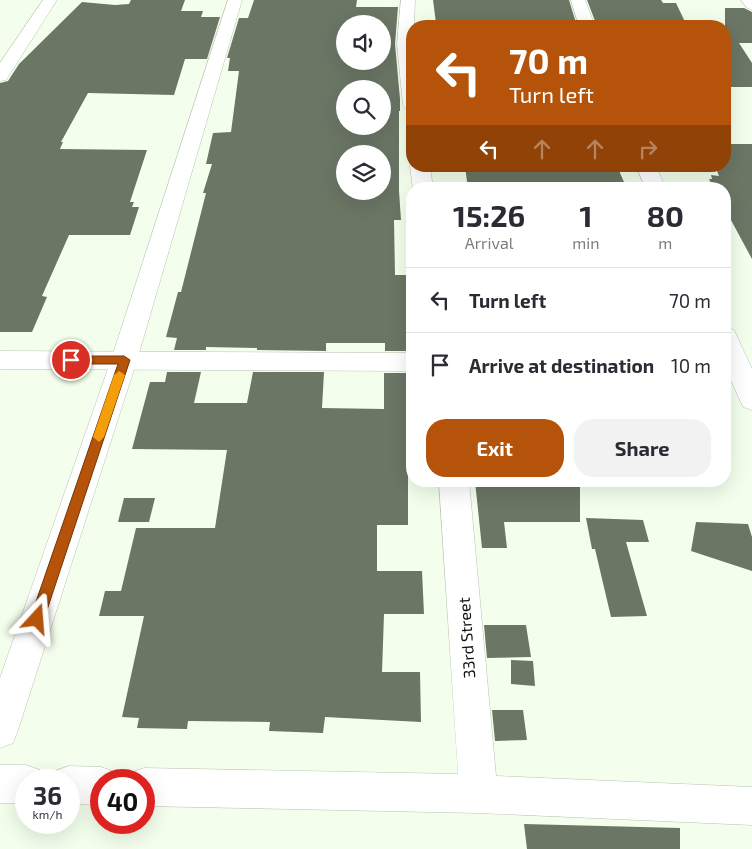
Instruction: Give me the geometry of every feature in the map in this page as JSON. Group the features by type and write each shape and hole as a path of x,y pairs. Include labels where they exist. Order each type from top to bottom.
{"street":[{"path":"0,76 50,0"},
{"path":"0,730 124,360 235,0"},
{"path":"407,20 408,0"},
{"path":"578,0 585,20"},
{"path":"748,0 752,5"},
{"path":"406,29 406,53"},
{"path":"731,348 752,400"},
{"path":"0,360 406,362"},
{"name":"33rd Street","path":"454,487 478,794"},
{"path":"0,784 15,784"},
{"path":"155,787 478,794 752,806"}],"building":[{"path":"131,0 185,0 181,11 203,11 201,17 220,17 207,59 185,59 174,95 88,93 61,142 63,142 60,149 147,150 130,202 134,202 132,207 139,207 130,235 69,235 42,296 47,297 32,332 0,332 0,83 8,81 19,64 82,2 115,5 129,4"},
{"path":"254,0 357,0 356,7 398,7 395,44 400,99 399,191 401,220 394,220 395,275 406,275 406,351 385,351 385,343 326,343 326,351 206,347 206,350 174,350 177,338 166,337 178,292 181,292 206,193 203,193 212,164 206,164 213,133 231,132 239,71 228,71 230,58 227,58 239,18 248,18"},
{"path":"433,0 569,0 575,20 436,20"},
{"path":"587,0 661,0 663,3 676,3 684,20 595,20"},
{"path":"725,8 744,8 752,12 752,43 739,43 752,63 752,87 731,87 731,20 725,20"},
{"path":"731,144 752,144 752,259 731,220 731,182 710,182 709,179 712,179 711,175 719,176 717,172 731,172"},
{"path":"466,172 620,172 624,182 467,182"},
{"path":"167,372 201,372 194,403 247,403 253,372 324,372 322,408 384,409 384,373 406,373 408,525 377,525 377,571 422,571 424,614 384,614 382,672 420,672 421,722 325,717 323,733 269,731 270,722 188,721 187,729 137,728 139,718 122,717 144,616 99,616 105,591 121,591 136,528 215,528 227,450 132,449 150,382 165,382"},
{"path":"476,487 580,487 580,522 504,522 507,548 482,548"},
{"path":"124,498 155,498 149,522 118,522"},
{"path":"586,518 643,520 649,542 626,542 647,616 611,617 595,549 592,549"},
{"path":"696,522 748,524 752,537 752,571 691,551"},
{"path":"484,625 526,625 531,657 487,658"},
{"path":"511,660 533,661 535,686 511,684"},
{"path":"492,710 523,710 527,740 495,741"},
{"path":"524,824 680,828 680,849 527,849"}],"slow traffic":[{"path":"99,437 119,375"}],"route":[{"path":"37,619 124,360 71,360"}]}
